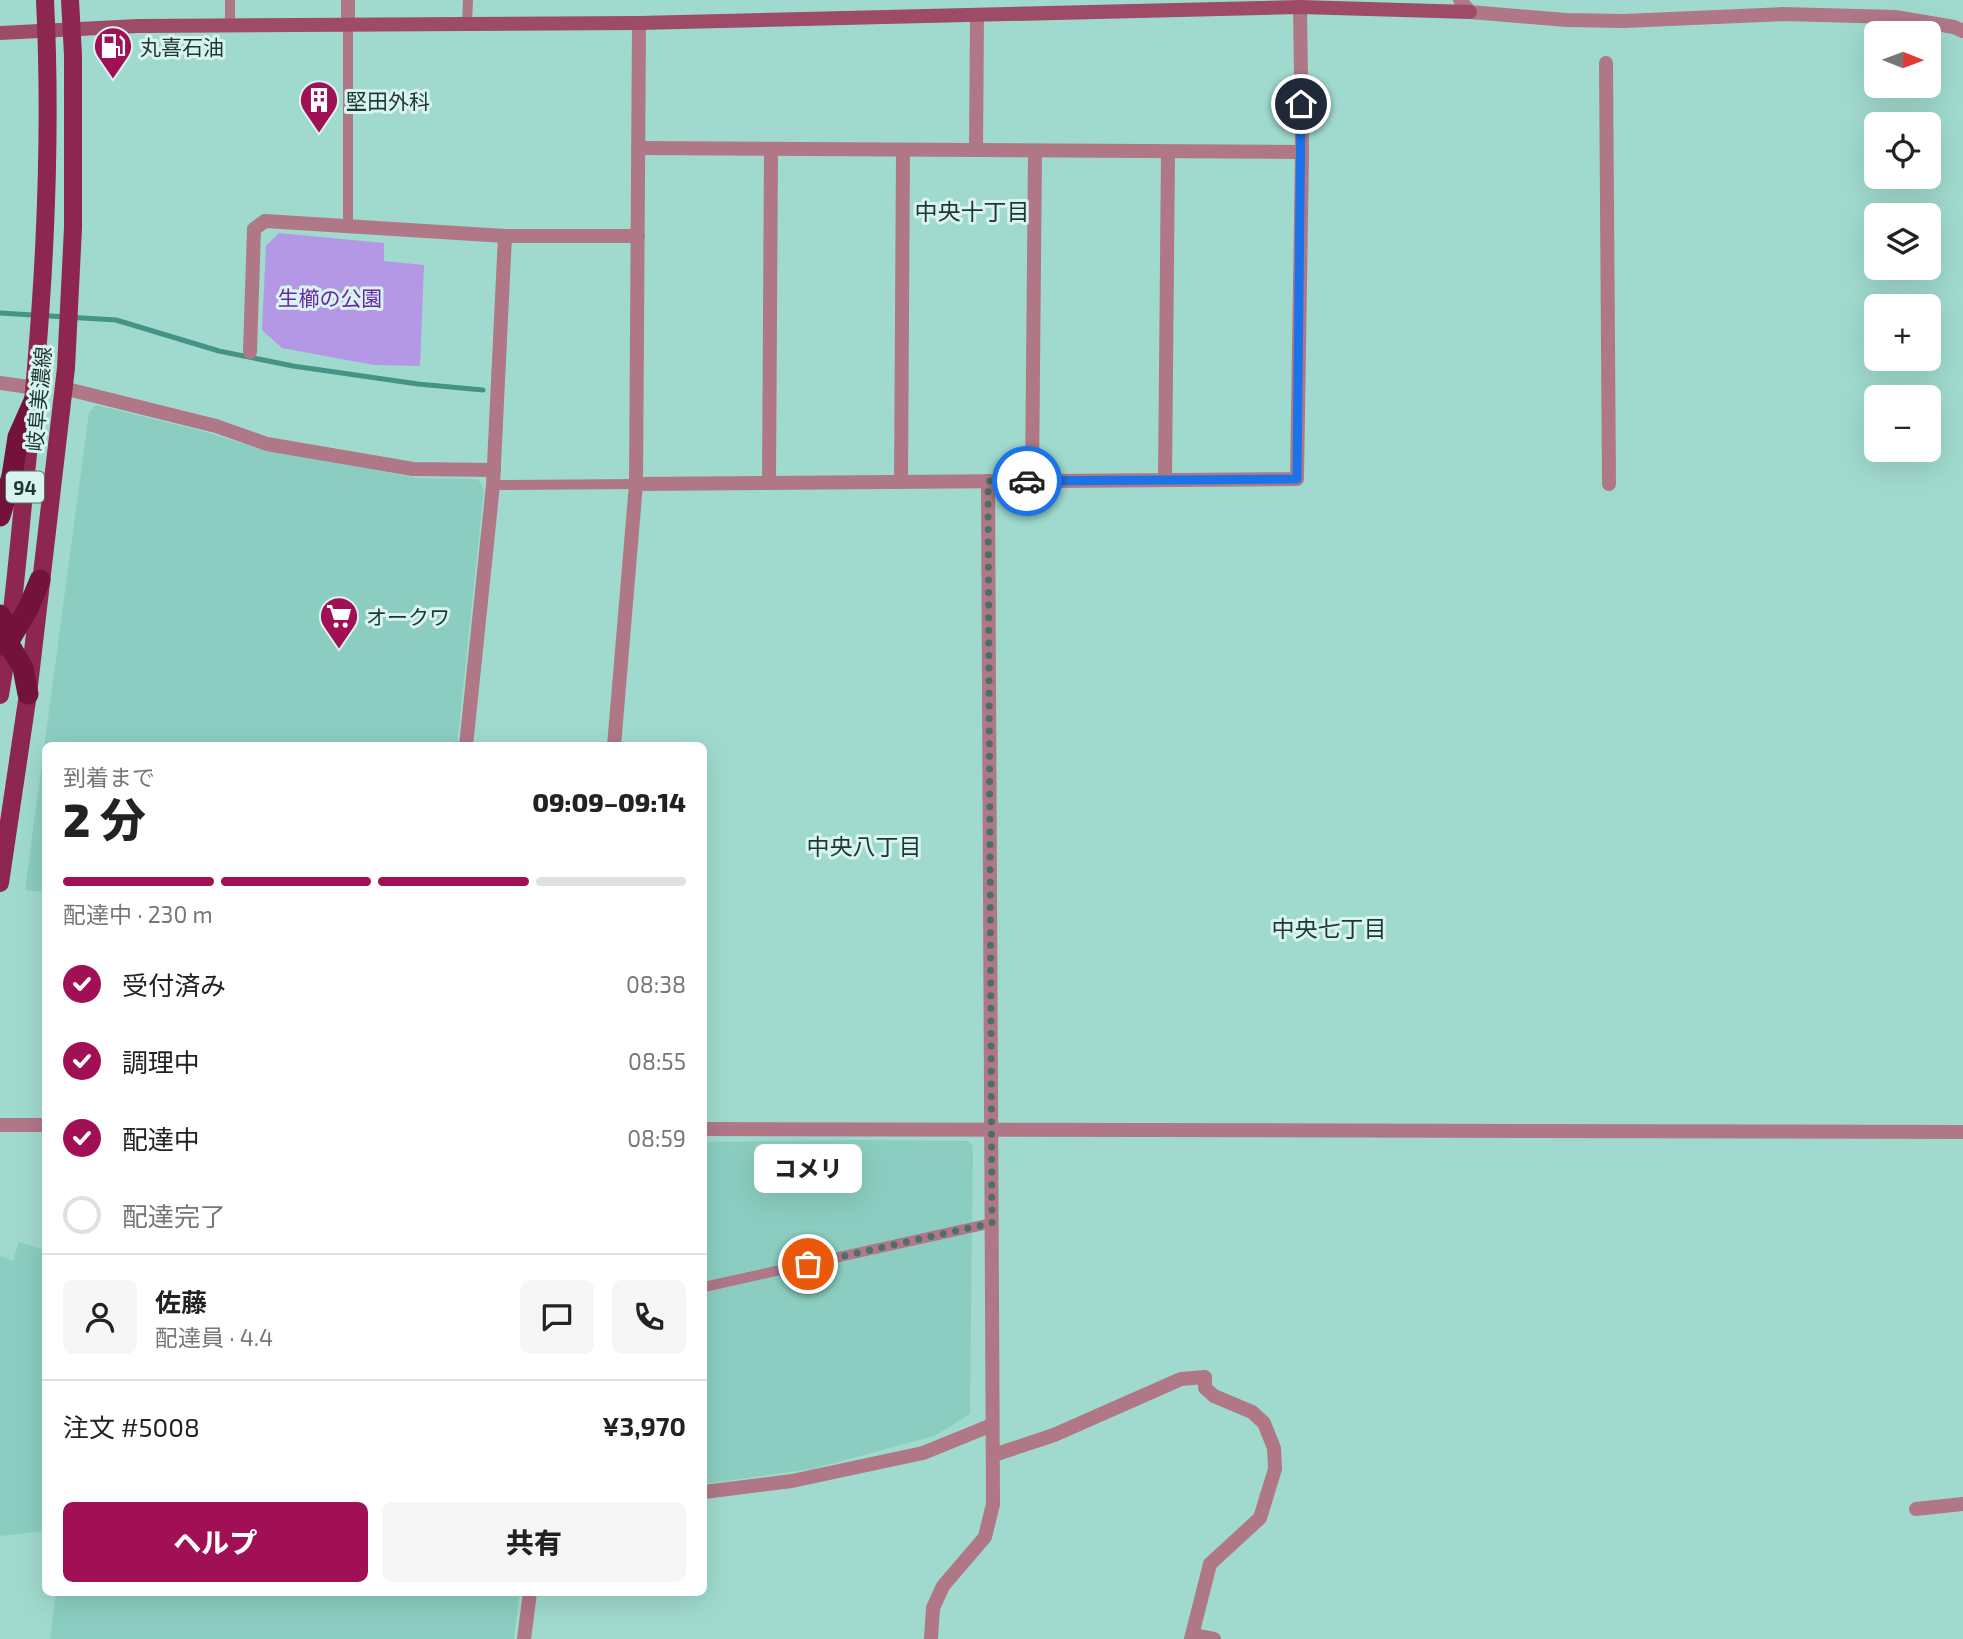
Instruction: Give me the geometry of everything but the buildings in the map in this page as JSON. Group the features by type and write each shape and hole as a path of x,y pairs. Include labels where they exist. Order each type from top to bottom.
{"highway":[{"path":"0,516 12,476 18,437 35,395"},
{"path":"4,648 28,609 40,580"},
{"path":"0,615 6,625 4,648 23,668 28,694"}],"main road":[{"name":"岐阜美濃線","path":"0,695 35,395 47,230 45,0"},
{"name":"岐阜美濃線","path":"0,883 28,694 68,331 73,228 70,0"}],"street":[{"path":"348,0 348,25"},
{"path":"1460,0 1470,12"},
{"path":"0,33 229,26 976,17 1300,7 1470,12 1566,20 1624,21 1783,13 1883,17 1954,27 1963,31"},
{"path":"636,484 1297,479 1302,152 1300,7"},
{"path":"976,17 976,150"},
{"path":"614,742 636,484 639,23"},
{"path":"1606,63 1609,484"},
{"path":"638,148 1302,152"},
{"path":"769,483 771,149"},
{"path":"901,482 903,150"},
{"path":"1032,481 1035,150"},
{"path":"1166,480 1168,152"},
{"path":"250,352 254,229 265,221 505,236 638,236"},
{"path":"466,742 493,478 505,236"},
{"path":"0,383 35,395"},
{"path":"63,388 216,426 267,444 413,469 493,478"},
{"path":"931,1639 933,1608 943,1586 985,1537 993,1503 988,481"},
{"path":"0,1125 42,1125"},
{"path":"707,1129 1963,1132"},
{"path":"994,1455 1054,1435 1181,1379 1205,1377 1205,1388 1214,1396 1252,1412 1264,1423 1274,1448 1276,1469 1260,1518 1210,1564 1192,1637 1214,1639"},
{"path":"707,1492 792,1481 923,1453 992,1425"},
{"path":"1916,1509 1963,1504"},
{"path":"524,1639 529,1596"}],"lane":[{"path":"229,26 230,0"},
{"path":"467,24 468,0"},
{"path":"348,25 348,227"},
{"path":"493,478 636,484"},
{"path":"707,1286 992,1223"}],"shaded area":[{"path":"96,405 202,431 261,449 419,478 478,479 484,490 457,742 45,742 89,412"},
{"path":"42,763 42,892 25,890"},
{"path":"968,1141 973,1146 970,1414 934,1436 812,1469 707,1484 707,1142"},
{"path":"19,1242 42,1249 42,1531 0,1536 0,1256 13,1261"},
{"path":"55,1596 519,1596 514,1639 50,1639"}],"green space":[{"name":"生櫛の公園","path":"279,233 384,243 384,261 424,265 420,366 374,365 282,348 262,330 266,246"}],"waterway":[{"path":"0,313 116,320 219,351 293,366 418,384 483,390"}],"way so far":[{"path":"808,1264 992,1223 988,481 1027,481"}],"place":[{"name":"丸喜石油","path":"113,80"},
{"name":"堅田外科","path":"319,134"},
{"name":"オークワ","path":"339,650"},
{"name":"コメリ","path":"808,1264"}],"district":[{"name":"中央十丁目","path":"972,211"},
{"name":"中央八丁目","path":"864,846"},
{"name":"中央七丁目","path":"1329,928"}],"route":[{"path":"1027,481 1297,479 1301,104"}]}
